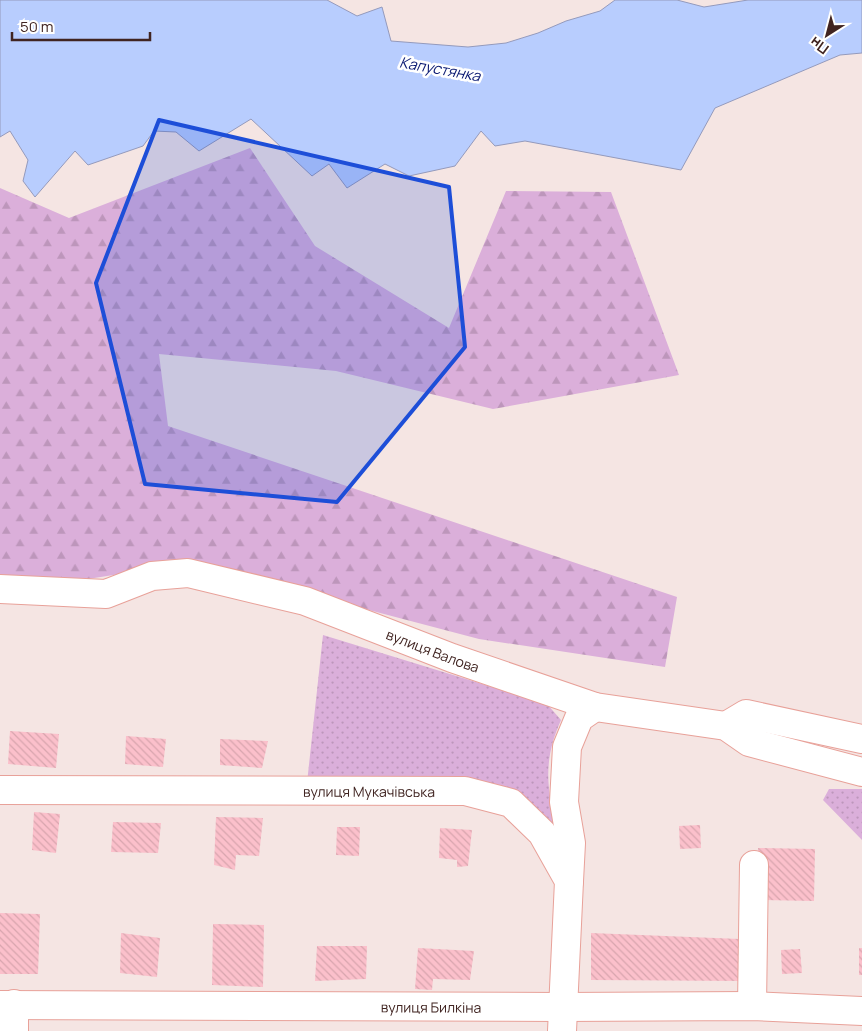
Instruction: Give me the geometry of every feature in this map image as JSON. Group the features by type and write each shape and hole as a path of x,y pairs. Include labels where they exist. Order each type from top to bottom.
{"street":[{"name":"вулиця Валова","path":"0,589 106,594 152,576 188,573 305,601 452,658 595,706 726,726 749,742 862,772"},
{"path":"562,1019 571,843 564,802 567,747 579,718 595,706"},
{"path":"726,726 746,714 862,739"},
{"name":"вулиця Мукачівська","path":"0,790 465,791 511,802 542,833 569,881"},
{"path":"752,1006 754,864"},
{"path":"7,1004 14,1031"},
{"name":"вулиця Билкіна","path":"7,1004 562,1019 752,1006 862,1011"}],"highlighted area":[{"path":"159,120 449,187 465,347 337,502 145,484 96,283"}],"green space":[{"path":"250,148 315,246 449,328 506,191 611,192 679,375 493,409 336,371 159,354 168,426 677,597 665,667 479,639 190,563 56,584 0,578 0,188 69,218"},
{"path":"323,635 547,704 561,720 551,748 548,775 551,801 558,830 531,812 307,783"},
{"path":"829,789 862,789 862,840 823,800"}],"water":[{"name":"Капустянка","path":"0,0 327,0 357,16 382,7 391,41 468,47 506,43 538,33 566,21 600,11 615,0 677,0 704,7 748,0 862,0 862,53 840,55 715,108 681,170 525,141 495,146 481,131 455,166 409,176 385,164 347,188 329,164 312,176 251,119 199,151 176,132 154,131 143,146 88,165 75,151 35,197 23,181 28,160 10,131 0,137"}],"building":[{"path":"10,731 59,734 56,768 8,764"},
{"path":"126,736 166,739 163,767 125,764"},
{"path":"220,739 268,741 262,768 220,765"},
{"path":"34,812 60,814 56,853 32,850"},
{"path":"216,817 263,818 259,856 236,855 235,870 214,865"},
{"path":"113,822 161,823 158,853 111,852"},
{"path":"700,825 701,848 680,849 679,826"},
{"path":"337,827 360,827 359,856 336,855"},
{"path":"440,828 472,830 468,866 457,867 457,860 439,858"},
{"path":"758,848 815,849 814,901 758,900"},
{"path":"0,913 40,914 38,974 0,974"},
{"path":"213,924 264,925 263,987 212,985"},
{"path":"121,933 160,938 157,977 120,973"},
{"path":"591,933 740,939 741,981 591,980"},
{"path":"317,946 367,946 366,979 315,981"},
{"path":"418,948 474,951 470,980 433,979 432,990 415,989"},
{"path":"859,948 862,948 862,975 859,975"},
{"path":"800,949 802,973 782,974 781,950"}]}
